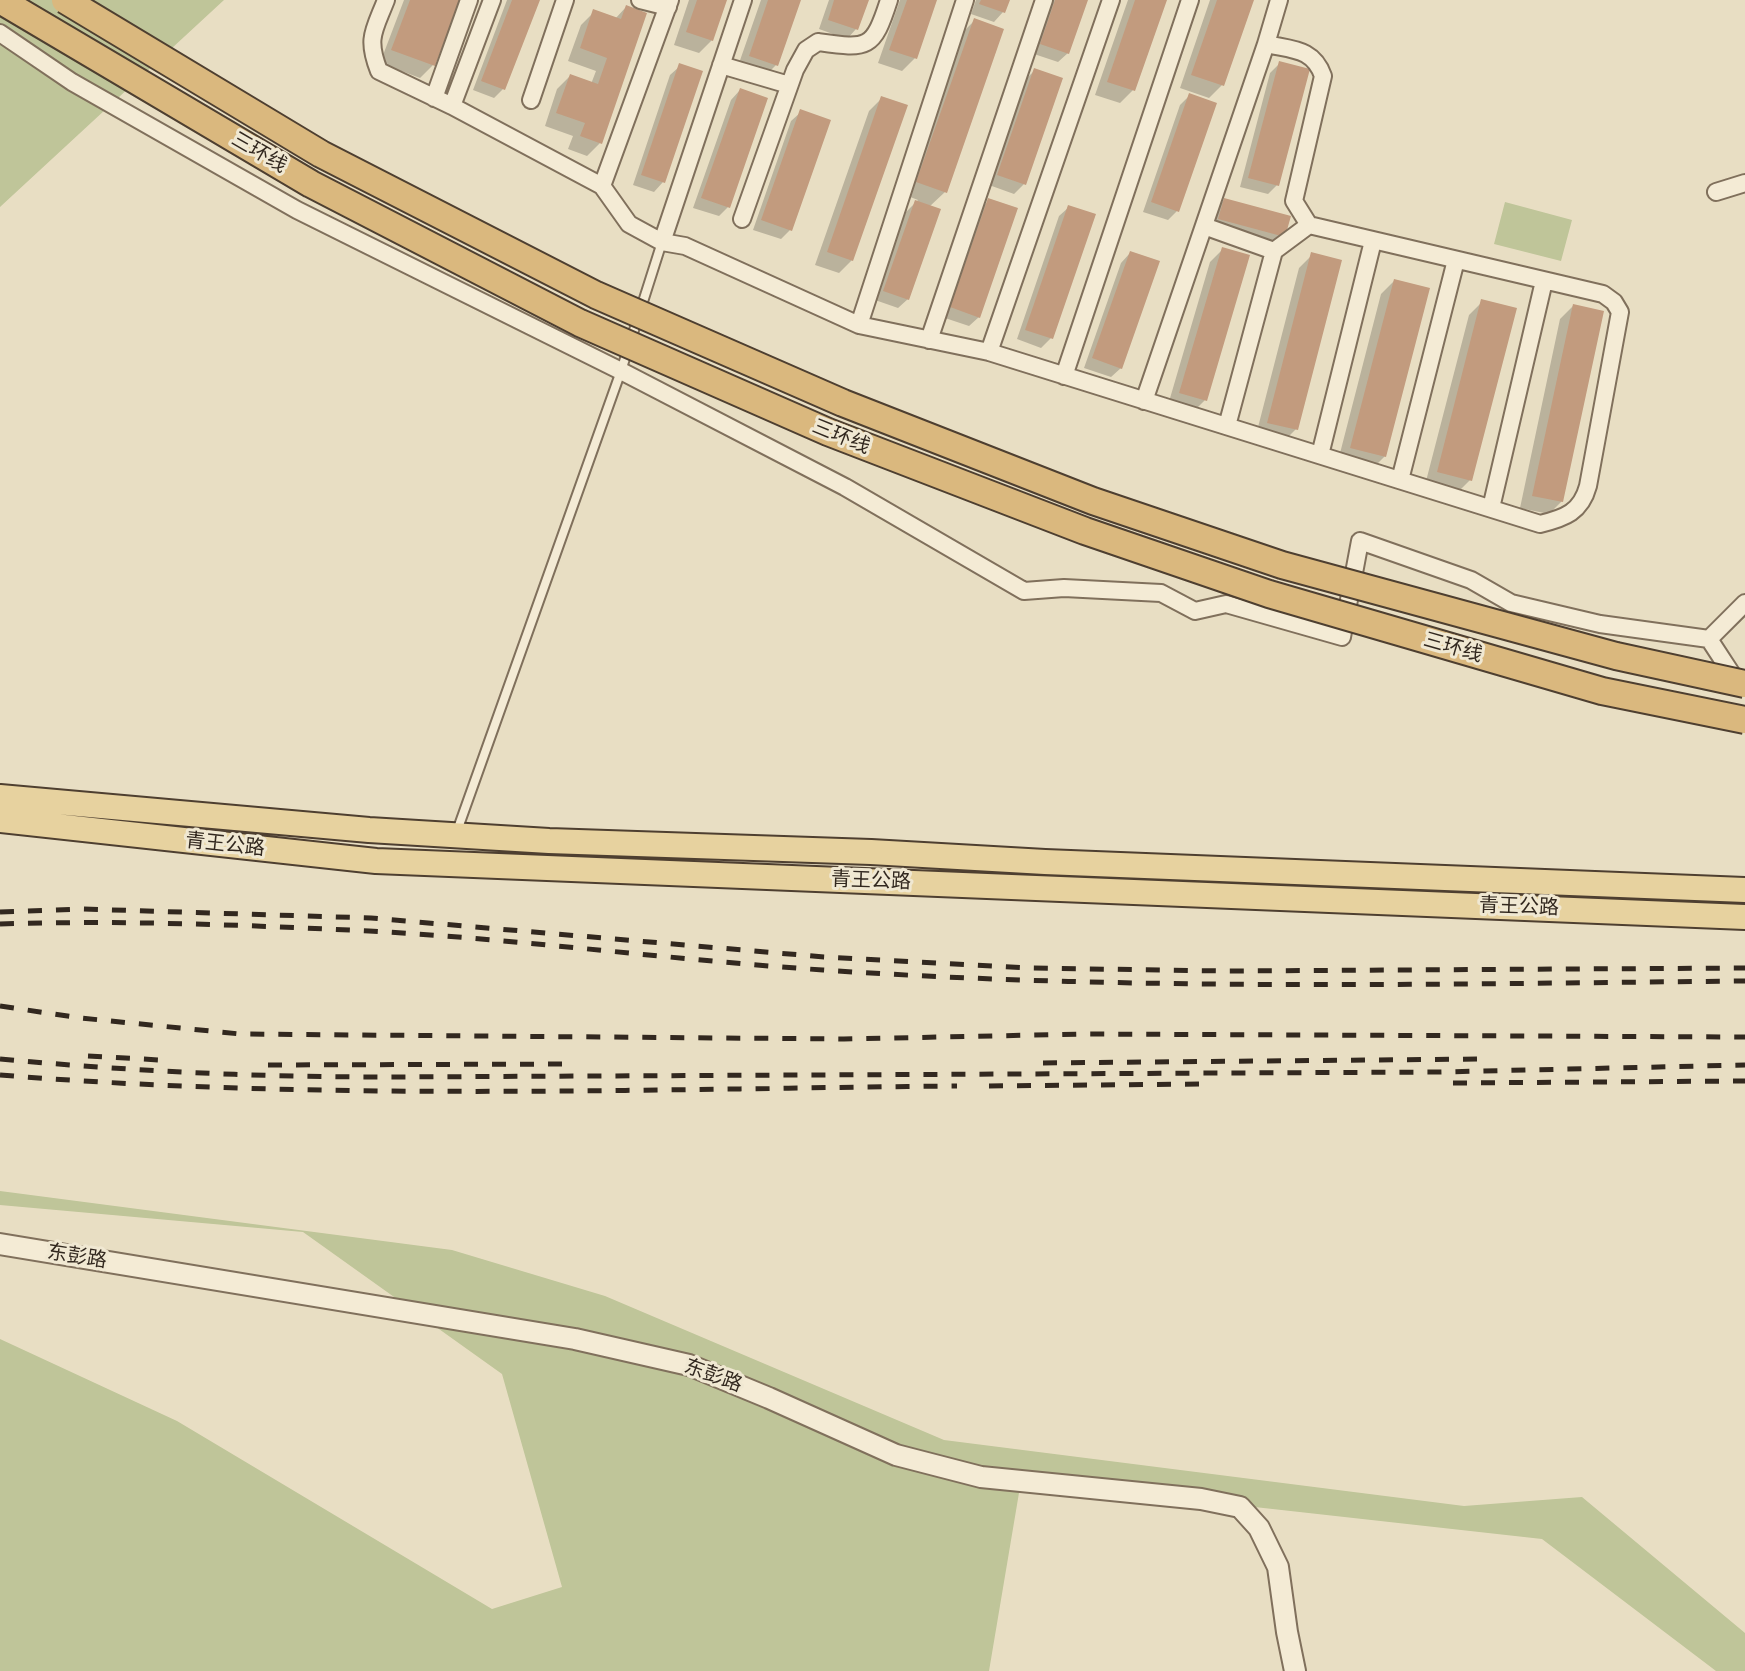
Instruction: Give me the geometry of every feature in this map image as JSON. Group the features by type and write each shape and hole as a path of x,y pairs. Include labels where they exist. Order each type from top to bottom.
{"highway":[{"name":"三环线","path":"0,0 311,184 580,323 828,432 1085,531 1269,594 1602,691 1745,720"},
{"name":"三环线","path":"65,0 334,161 596,295 843,403 1093,501 1282,565 1616,656 1745,684"}],"main road":[{"name":"青王公路","path":"0,797 77,806 456,836 1745,890"},
{"name":"青王公路","path":"0,820 376,861 1745,917"}],"street":[{"path":"386,0 370,49 379,71 602,186 629,224 662,242 685,246 859,325 989,352 1540,524 1564,518 1584,500 1588,486 1620,312 1614,302 1603,294 1309,225 1294,201 1323,76 1318,63 1307,54 1266,44"},
{"path":"434,98 469,0"},
{"path":"452,106 492,0"},
{"path":"531,100 565,0"},
{"path":"602,186 669,4 640,0"},
{"path":"662,242 743,0"},
{"path":"742,219 789,85 806,50 818,42 855,47 871,42 881,26 889,0"},
{"path":"859,325 965,0"},
{"path":"929,340 1044,0"},
{"path":"989,352 1111,0"},
{"path":"1064,376 1190,0"},
{"path":"1144,401 1279,0"},
{"path":"0,33 72,82 297,210 621,371 845,487 1024,591 1064,588 1161,593 1195,611 1226,604 1342,637 1360,541 1471,580 1511,603 1600,624 1709,639 1745,693"},
{"path":"721,65 789,85"},
{"path":"1716,192 1745,183"},
{"path":"1227,426 1274,251 1309,225"},
{"path":"1204,226 1274,251"},
{"path":"1320,455 1373,241"},
{"path":"1400,480 1456,260"},
{"path":"1491,508 1544,281"},
{"path":"1709,639 1745,603"},
{"name":"东彭路","path":"0,1244 575,1339 689,1365 896,1455 981,1477 1201,1499 1240,1507 1259,1528 1278,1567 1295,1671"}],"lane":[{"path":"456,836 621,371 662,242"}],"green space":[{"path":"0,0 224,0 0,207"},
{"path":"1505,202 1572,220 1561,261 1494,244"},
{"path":"0,1191 452,1250 605,1296 944,1440 1464,1506 1582,1497 1745,1633 1745,1671 1716,1671 1542,1539 1021,1481 989,1671 0,1671 0,1339 177,1421 492,1609 562,1587 502,1374 303,1232 0,1205"}],"building":[{"path":"410,0 460,0 435,66 391,50"},
{"path":"512,0 540,0 505,90 481,81"},
{"path":"697,0 727,0 713,41 686,32"},
{"path":"768,0 801,0 778,66 749,56"},
{"path":"834,0 869,0 858,30 828,20"},
{"path":"907,0 937,0 917,59 889,50"},
{"path":"981,0 1010,0 1005,13 979,4"},
{"path":"1055,0 1088,0 1069,54 1040,44"},
{"path":"1135,0 1167,0 1135,91 1107,82"},
{"path":"1217,0 1254,0 1224,86 1191,75"},
{"path":"626,5 647,13 602,144 580,136 585,123 556,113 570,74 598,84 607,58 580,48 593,9 621,19"},
{"path":"974,18 1004,29 947,193 916,182"},
{"path":"1279,61 1310,69 1279,186 1248,178"},
{"path":"679,63 703,71 665,183 641,175"},
{"path":"1034,68 1063,78 1026,185 997,175"},
{"path":"740,88 768,98 730,208 701,198"},
{"path":"1189,93 1217,103 1179,212 1151,202"},
{"path":"881,96 908,105 853,261 827,252"},
{"path":"800,109 831,120 792,231 761,220"},
{"path":"988,198 1018,208 980,318 950,307"},
{"path":"1224,198 1291,216 1285,237 1218,219"},
{"path":"915,200 941,209 909,300 883,291"},
{"path":"1068,205 1096,214 1053,339 1025,330"},
{"path":"1222,247 1250,255 1207,401 1179,393"},
{"path":"1130,251 1160,261 1122,369 1092,358"},
{"path":"1311,252 1342,260 1298,430 1267,423"},
{"path":"1394,279 1430,288 1386,457 1350,448"},
{"path":"1481,299 1517,308 1472,481 1437,472"},
{"path":"1573,304 1604,311 1563,502 1532,496"}],"railway":[{"path":"0,912 82,909 371,918 824,957 1030,968 1224,971 1745,968"},
{"path":"0,924 184,924 369,931 823,970 1053,981 1169,984 1745,981"},
{"path":"0,1006 81,1018 240,1034 844,1039 1087,1034 1745,1037"},
{"path":"88,1056 160,1060"},
{"path":"0,1059 192,1072 383,1077 1440,1072 1745,1065"},
{"path":"1043,1063 1483,1059"},
{"path":"268,1065 576,1064"},
{"path":"0,1075 120,1083 359,1091 957,1086"},
{"path":"1453,1083 1745,1081"},
{"path":"989,1086 1205,1084"}]}
